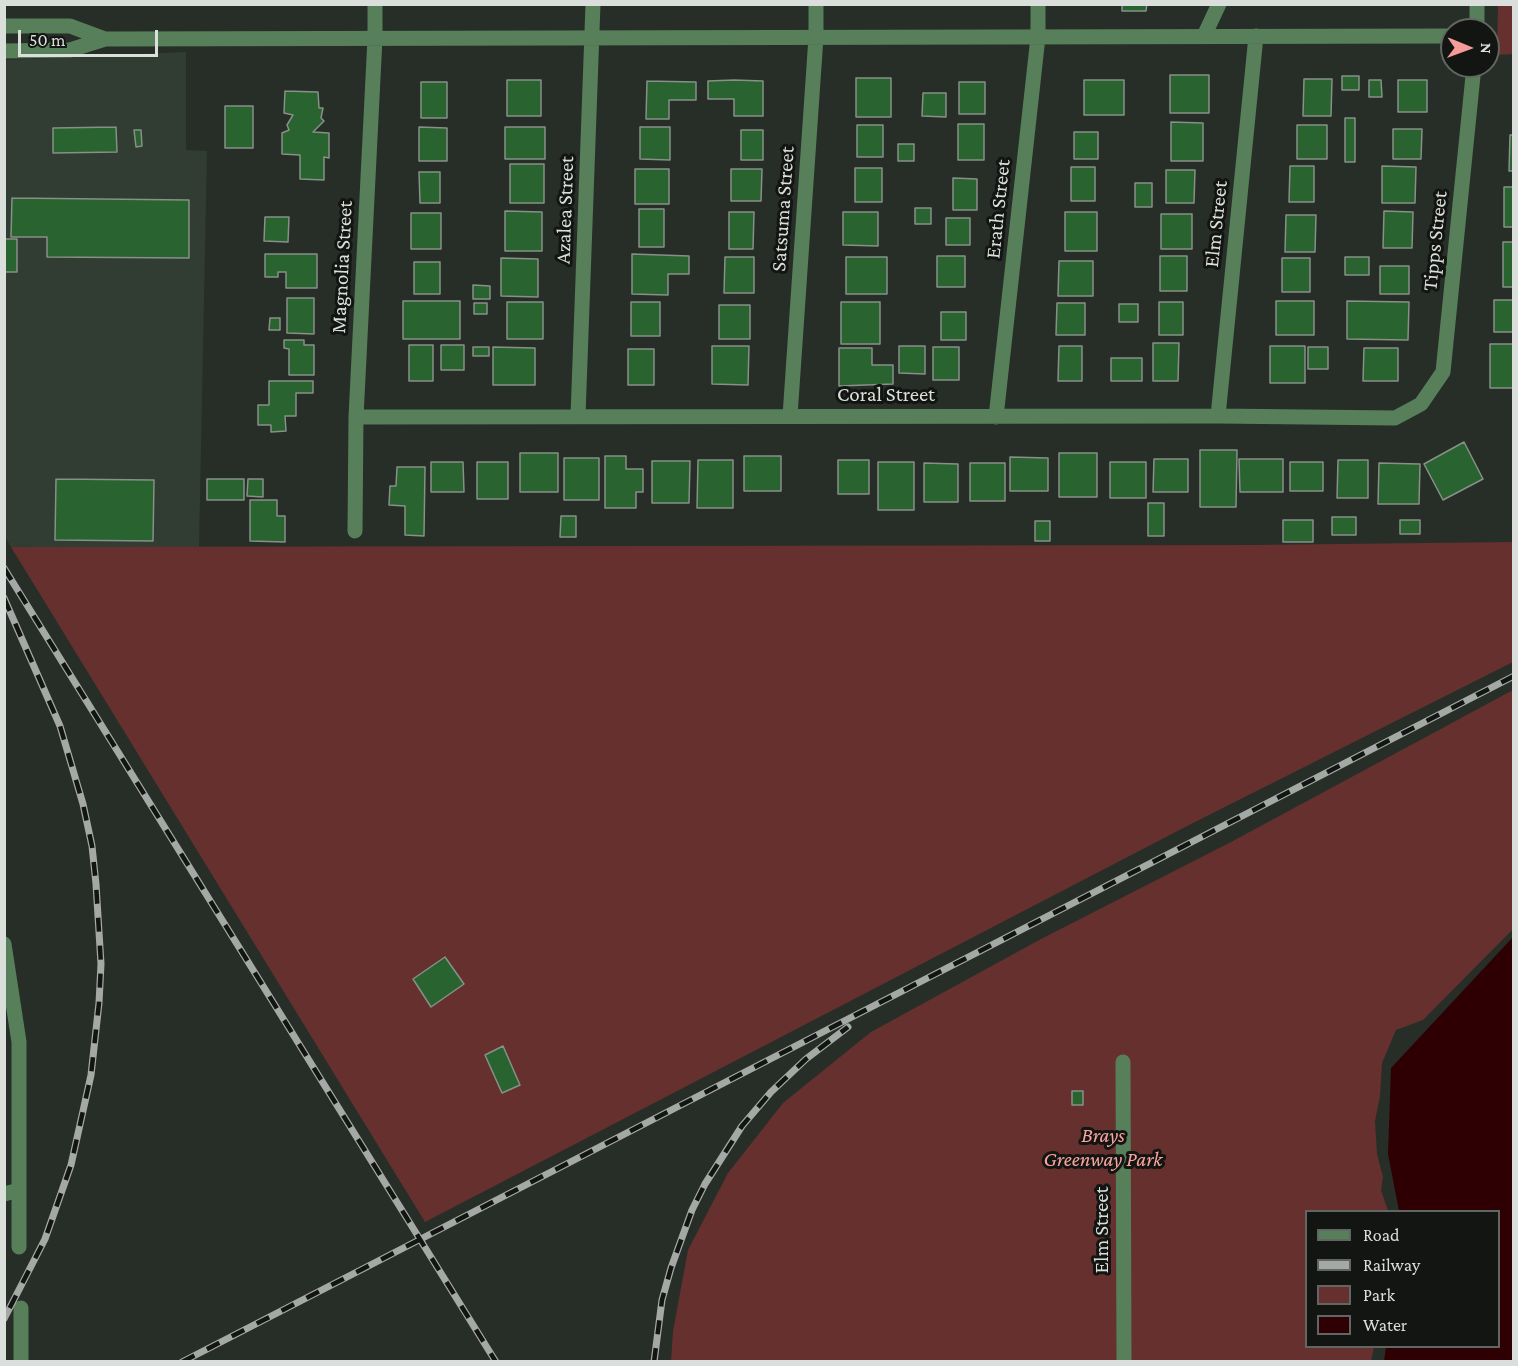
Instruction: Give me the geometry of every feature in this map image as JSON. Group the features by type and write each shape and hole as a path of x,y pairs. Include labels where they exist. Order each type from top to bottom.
{"street":[{"name":"Magnolia Street","path":"355,531 356,417 375,4"},
{"name":"Azalea Street","path":"578,416 593,4"},
{"name":"Satsuma Street","path":"790,416 816,37 816,4"},
{"name":"Erath Street","path":"996,417 1038,37 1038,4"},
{"path":"1204,36 1219,4"},
{"path":"4,26 70,26 105,39"},
{"name":"Elm Street","path":"1218,416 1256,36"},
{"path":"4,51 70,50 105,39 1440,36"},
{"name":"Tipps Street","path":"1412,409 1421,404 1443,372 1473,78"},
{"name":"Coral Street","path":"356,417 1218,416 1395,418 1412,409"},
{"path":"4,944 19,1042 12,1192 19,1247"},
{"name":"Elm Street","path":"1123,1062 1124,1362"},
{"path":"21,1308 21,1362"}],"shaded area":[{"path":"186,52 186,150 207,151 199,547 11,547 5,537 5,60"}],"green space":[{"path":"1498,5 1513,5 1513,54 1500,55 1500,18 1498,18"},
{"path":"1513,542 1513,662 1191,824 425,1222 11,547 1253,545"},
{"name":"Brays Greenway Park","path":"1513,690 1513,929 1423,1020 1396,1030 1382,1063 1380,1096 1375,1121 1377,1154 1383,1177 1381,1190 1388,1210 1305,1210 1305,1348 1374,1348 1371,1361 671,1362 673,1331 688,1250 728,1173 783,1103 871,1032 1041,939 1231,842"}],"water":[{"path":"1513,937 1513,1361 1384,1361 1386,1348 1500,1348 1500,1210 1399,1210 1388,1154 1391,1068"}],"building":[{"path":"1122,4 1147,4 1146,11 1122,11"},
{"path":"1170,75 1209,75 1209,113 1170,113"},
{"path":"1342,76 1359,76 1359,90 1342,90"},
{"path":"856,78 891,78 891,117 856,117"},
{"path":"1304,79 1332,79 1331,116 1303,116"},
{"path":"507,80 541,80 541,116 507,116"},
{"path":"1084,80 1124,80 1124,115 1084,115"},
{"path":"1369,80 1381,80 1382,97 1369,97"},
{"path":"1398,80 1427,80 1427,112 1398,112"},
{"path":"647,81 696,82 696,100 669,100 669,119 646,119"},
{"path":"708,81 763,81 763,116 734,116 734,99 708,99"},
{"path":"421,82 447,82 447,118 421,118"},
{"path":"959,82 985,82 985,114 959,114"},
{"path":"285,91 318,92 319,108 323,108 321,118 324,121 313,132 329,133 329,158 324,157 324,180 300,179 300,155 282,154 282,133 289,130 287,125 293,115 284,113"},
{"path":"923,93 946,93 946,117 922,116"},
{"path":"225,106 253,106 253,148 225,148"},
{"path":"1345,118 1355,118 1355,162 1345,162"},
{"path":"1171,122 1203,123 1203,161 1171,161"},
{"path":"958,124 984,124 984,160 958,160"},
{"path":"857,125 883,125 883,157 857,157"},
{"path":"1297,125 1327,125 1327,159 1297,159"},
{"path":"116,127 117,152 53,153 53,128"},
{"path":"419,127 447,128 447,161 419,161"},
{"path":"505,127 545,127 545,159 505,159"},
{"path":"640,127 670,127 670,160 640,159"},
{"path":"1393,129 1422,129 1421,159 1393,159"},
{"path":"134,130 141,130 142,146 136,147"},
{"path":"741,130 763,130 763,160 741,160"},
{"path":"1074,132 1098,132 1098,159 1074,159"},
{"path":"1510,135 1514,135 1514,171 1509,171"},
{"path":"898,144 914,144 914,161 898,161"},
{"path":"510,164 544,164 544,203 510,203"},
{"path":"1290,166 1314,166 1314,202 1289,202"},
{"path":"1382,166 1416,167 1415,203 1382,203"},
{"path":"1071,167 1095,167 1095,201 1071,201"},
{"path":"855,168 882,168 882,202 855,202"},
{"path":"635,169 669,169 669,204 635,204"},
{"path":"731,169 762,169 761,201 731,201"},
{"path":"1166,170 1195,170 1194,203 1166,203"},
{"path":"419,172 440,172 440,203 420,203"},
{"path":"953,178 977,179 977,210 953,210"},
{"path":"1135,183 1152,183 1152,207 1135,207"},
{"path":"1504,187 1514,187 1514,227 1504,227"},
{"path":"12,198 189,200 189,258 47,257 47,237 11,237"},
{"path":"915,208 931,208 931,224 915,224"},
{"path":"639,209 664,209 664,247 639,247"},
{"path":"505,211 542,212 542,251 505,251"},
{"path":"1384,211 1413,212 1412,248 1383,248"},
{"path":"729,212 754,212 753,249 729,249"},
{"path":"843,212 878,212 878,246 843,245"},
{"path":"1065,212 1097,212 1097,251 1065,251"},
{"path":"411,213 441,213 441,249 411,249"},
{"path":"1161,214 1192,214 1192,249 1161,249"},
{"path":"1286,215 1316,215 1315,252 1285,252"},
{"path":"265,217 289,217 288,242 264,241"},
{"path":"946,218 970,218 970,245 946,245"},
{"path":"4,239 17,239 17,272 4,272"},
{"path":"1503,242 1514,242 1514,287 1503,287"},
{"path":"265,254 317,254 317,288 286,288 286,272 278,272 278,277 265,277"},
{"path":"632,254 689,256 689,274 668,274 668,295 632,294"},
{"path":"937,256 965,256 965,287 937,287"},
{"path":"1160,256 1187,256 1187,291 1160,291"},
{"path":"725,257 754,257 754,293 724,293"},
{"path":"846,257 887,257 887,294 846,294"},
{"path":"1345,257 1369,257 1369,275 1345,275"},
{"path":"501,258 538,259 538,297 501,296"},
{"path":"1282,258 1310,258 1310,292 1282,292"},
{"path":"1059,261 1093,261 1093,296 1058,296"},
{"path":"414,262 440,262 440,294 414,294"},
{"path":"1380,266 1409,266 1409,294 1380,294"},
{"path":"473,285 490,286 490,299 473,299"},
{"path":"287,298 314,298 314,334 287,333"},
{"path":"1494,300 1514,300 1514,332 1494,332"},
{"path":"403,301 460,301 460,339 403,339"},
{"path":"1276,301 1314,301 1314,335 1276,335"},
{"path":"1347,301 1409,302 1408,340 1347,339"},
{"path":"507,302 543,302 543,339 507,339"},
{"path":"631,302 660,302 660,336 631,336"},
{"path":"841,302 880,302 880,344 841,344"},
{"path":"1159,302 1183,302 1183,335 1159,335"},
{"path":"474,303 487,303 487,314 474,314"},
{"path":"1057,303 1085,303 1085,335 1056,335"},
{"path":"1119,304 1138,304 1138,322 1119,322"},
{"path":"719,305 750,305 750,339 719,339"},
{"path":"941,312 966,312 966,340 941,340"},
{"path":"270,318 280,318 280,330 269,330"},
{"path":"284,340 304,340 304,345 314,345 314,375 289,375 289,349 284,348"},
{"path":"1153,343 1179,343 1178,381 1153,381"},
{"path":"1490,344 1514,344 1514,388 1490,388"},
{"path":"409,345 433,345 433,381 409,381"},
{"path":"441,345 464,345 464,370 441,370"},
{"path":"712,346 749,346 748,385 712,384"},
{"path":"899,346 925,346 925,374 899,373"},
{"path":"1059,346 1082,346 1082,381 1058,381"},
{"path":"1270,346 1305,346 1305,383 1270,383"},
{"path":"473,347 489,347 489,356 473,356"},
{"path":"493,347 535,348 535,385 493,385"},
{"path":"933,347 959,347 959,380 933,380"},
{"path":"1308,347 1328,347 1328,369 1308,369"},
{"path":"839,348 872,348 872,365 893,365 893,384 839,386"},
{"path":"1364,348 1398,348 1398,381 1363,381"},
{"path":"628,349 654,349 654,385 628,385"},
{"path":"1111,358 1142,358 1142,381 1111,381"},
{"path":"269,381 313,381 313,393 296,393 296,416 285,416 286,431 271,432 271,425 258,425 258,405 269,405"},
{"path":"1464,442 1483,479 1443,500 1424,464"},
{"path":"1200,450 1237,450 1236,507 1200,507"},
{"path":"520,453 558,453 558,492 520,492"},
{"path":"1059,453 1097,453 1097,497 1059,497"},
{"path":"605,456 626,456 626,469 643,469 643,492 636,492 636,508 605,508"},
{"path":"744,456 781,456 781,491 744,491"},
{"path":"1010,457 1048,458 1048,491 1010,491"},
{"path":"564,458 599,458 599,500 564,500"},
{"path":"1154,459 1188,459 1188,492 1153,492"},
{"path":"1239,459 1283,459 1283,492 1240,492"},
{"path":"698,460 733,460 733,508 697,508"},
{"path":"838,460 869,460 869,494 838,494"},
{"path":"1338,460 1368,460 1368,498 1337,498"},
{"path":"652,461 690,461 689,503 652,503"},
{"path":"431,462 463,462 464,492 431,492"},
{"path":"477,462 508,462 508,499 477,499"},
{"path":"878,462 914,462 914,510 878,510"},
{"path":"1110,462 1146,462 1146,498 1110,498"},
{"path":"1290,462 1323,462 1323,491 1290,491"},
{"path":"924,463 958,464 958,502 924,502"},
{"path":"970,463 1005,463 1005,501 970,501"},
{"path":"1379,463 1420,464 1419,504 1378,504"},
{"path":"397,467 425,467 424,536 405,535 405,506 389,505 390,486 396,486"},
{"path":"56,479 154,480 153,541 55,540"},
{"path":"207,479 244,479 244,500 207,500"},
{"path":"248,479 263,479 263,497 247,496"},
{"path":"250,500 277,500 277,516 285,516 285,542 250,541"},
{"path":"1148,503 1164,503 1164,536 1148,536"},
{"path":"561,516 576,516 576,537 560,537"},
{"path":"1332,517 1356,517 1356,535 1332,535"},
{"path":"1283,520 1313,520 1313,542 1283,542"},
{"path":"1400,520 1420,520 1420,534 1400,534"},
{"path":"1035,521 1050,521 1050,541 1035,541"},
{"path":"445,957 464,984 431,1007 413,979"},
{"path":"503,1046 520,1085 502,1093 485,1055"},
{"path":"1072,1091 1083,1091 1083,1105 1072,1105"}],"railway":[{"path":"4,568 496,1362"},
{"path":"4,598 60,726 83,804 92,846 101,964 91,1075 71,1165 45,1239 4,1319"},
{"path":"182,1362 1514,676"},
{"path":"654,1362 662,1300 671,1268 692,1210 705,1184 742,1126 771,1092 806,1059 848,1027"}]}
